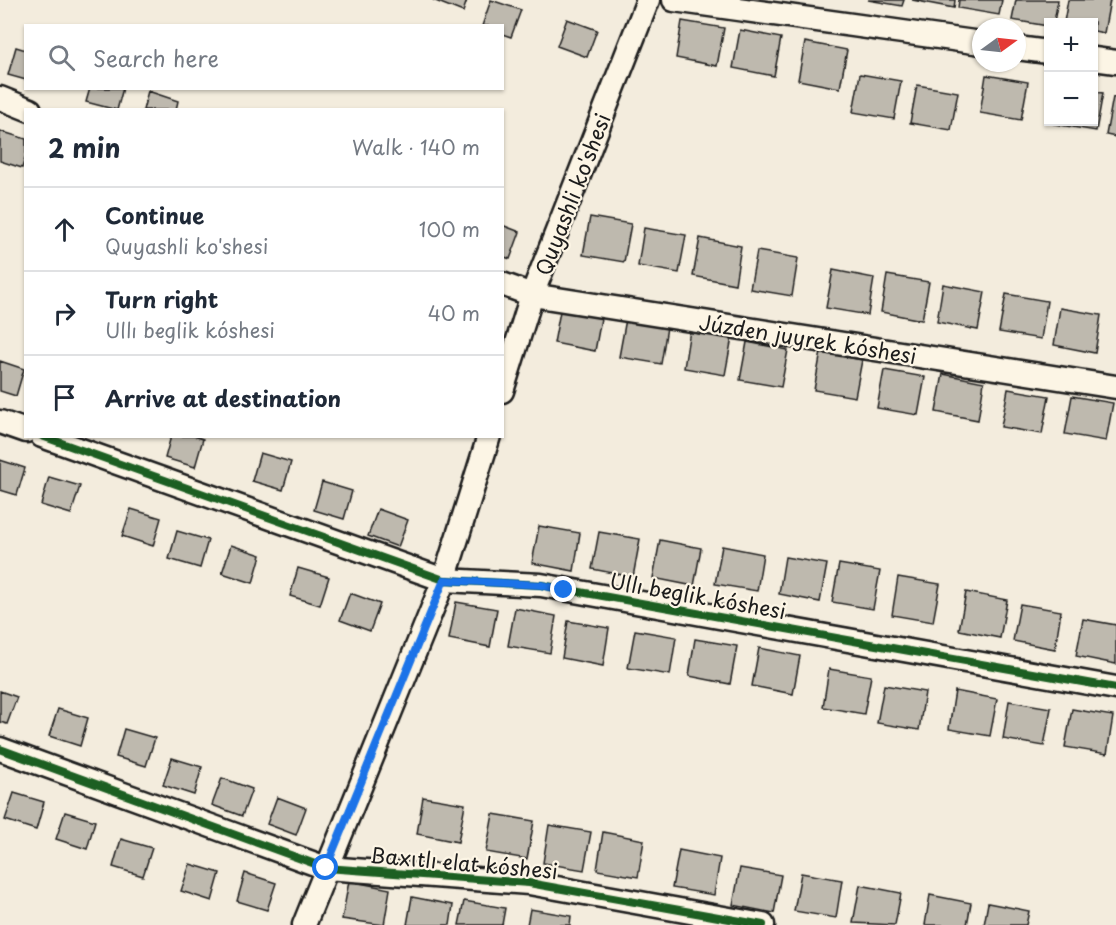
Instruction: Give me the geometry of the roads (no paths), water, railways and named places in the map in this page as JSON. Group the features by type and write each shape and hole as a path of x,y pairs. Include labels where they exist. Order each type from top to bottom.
{"street":[{"name":"Quyashli ko'shesi","path":"504,385 532,295 648,0"},
{"path":"674,0 972,42"},
{"path":"1026,49 1044,51"},
{"path":"1098,60 1116,62"},
{"path":"0,98 25,108"},
{"name":"Júzden juyrek kóshesi","path":"504,285 532,295 1116,387"},
{"path":"0,422 24,430"},
{"name":"Ullı beglik kóshesi","path":"48,438 444,580 541,585 1116,688"},
{"path":"304,925 444,580 488,438"},
{"name":"Baxıtlı elat kóshesi","path":"0,749 326,868 529,883 763,925"}]}
